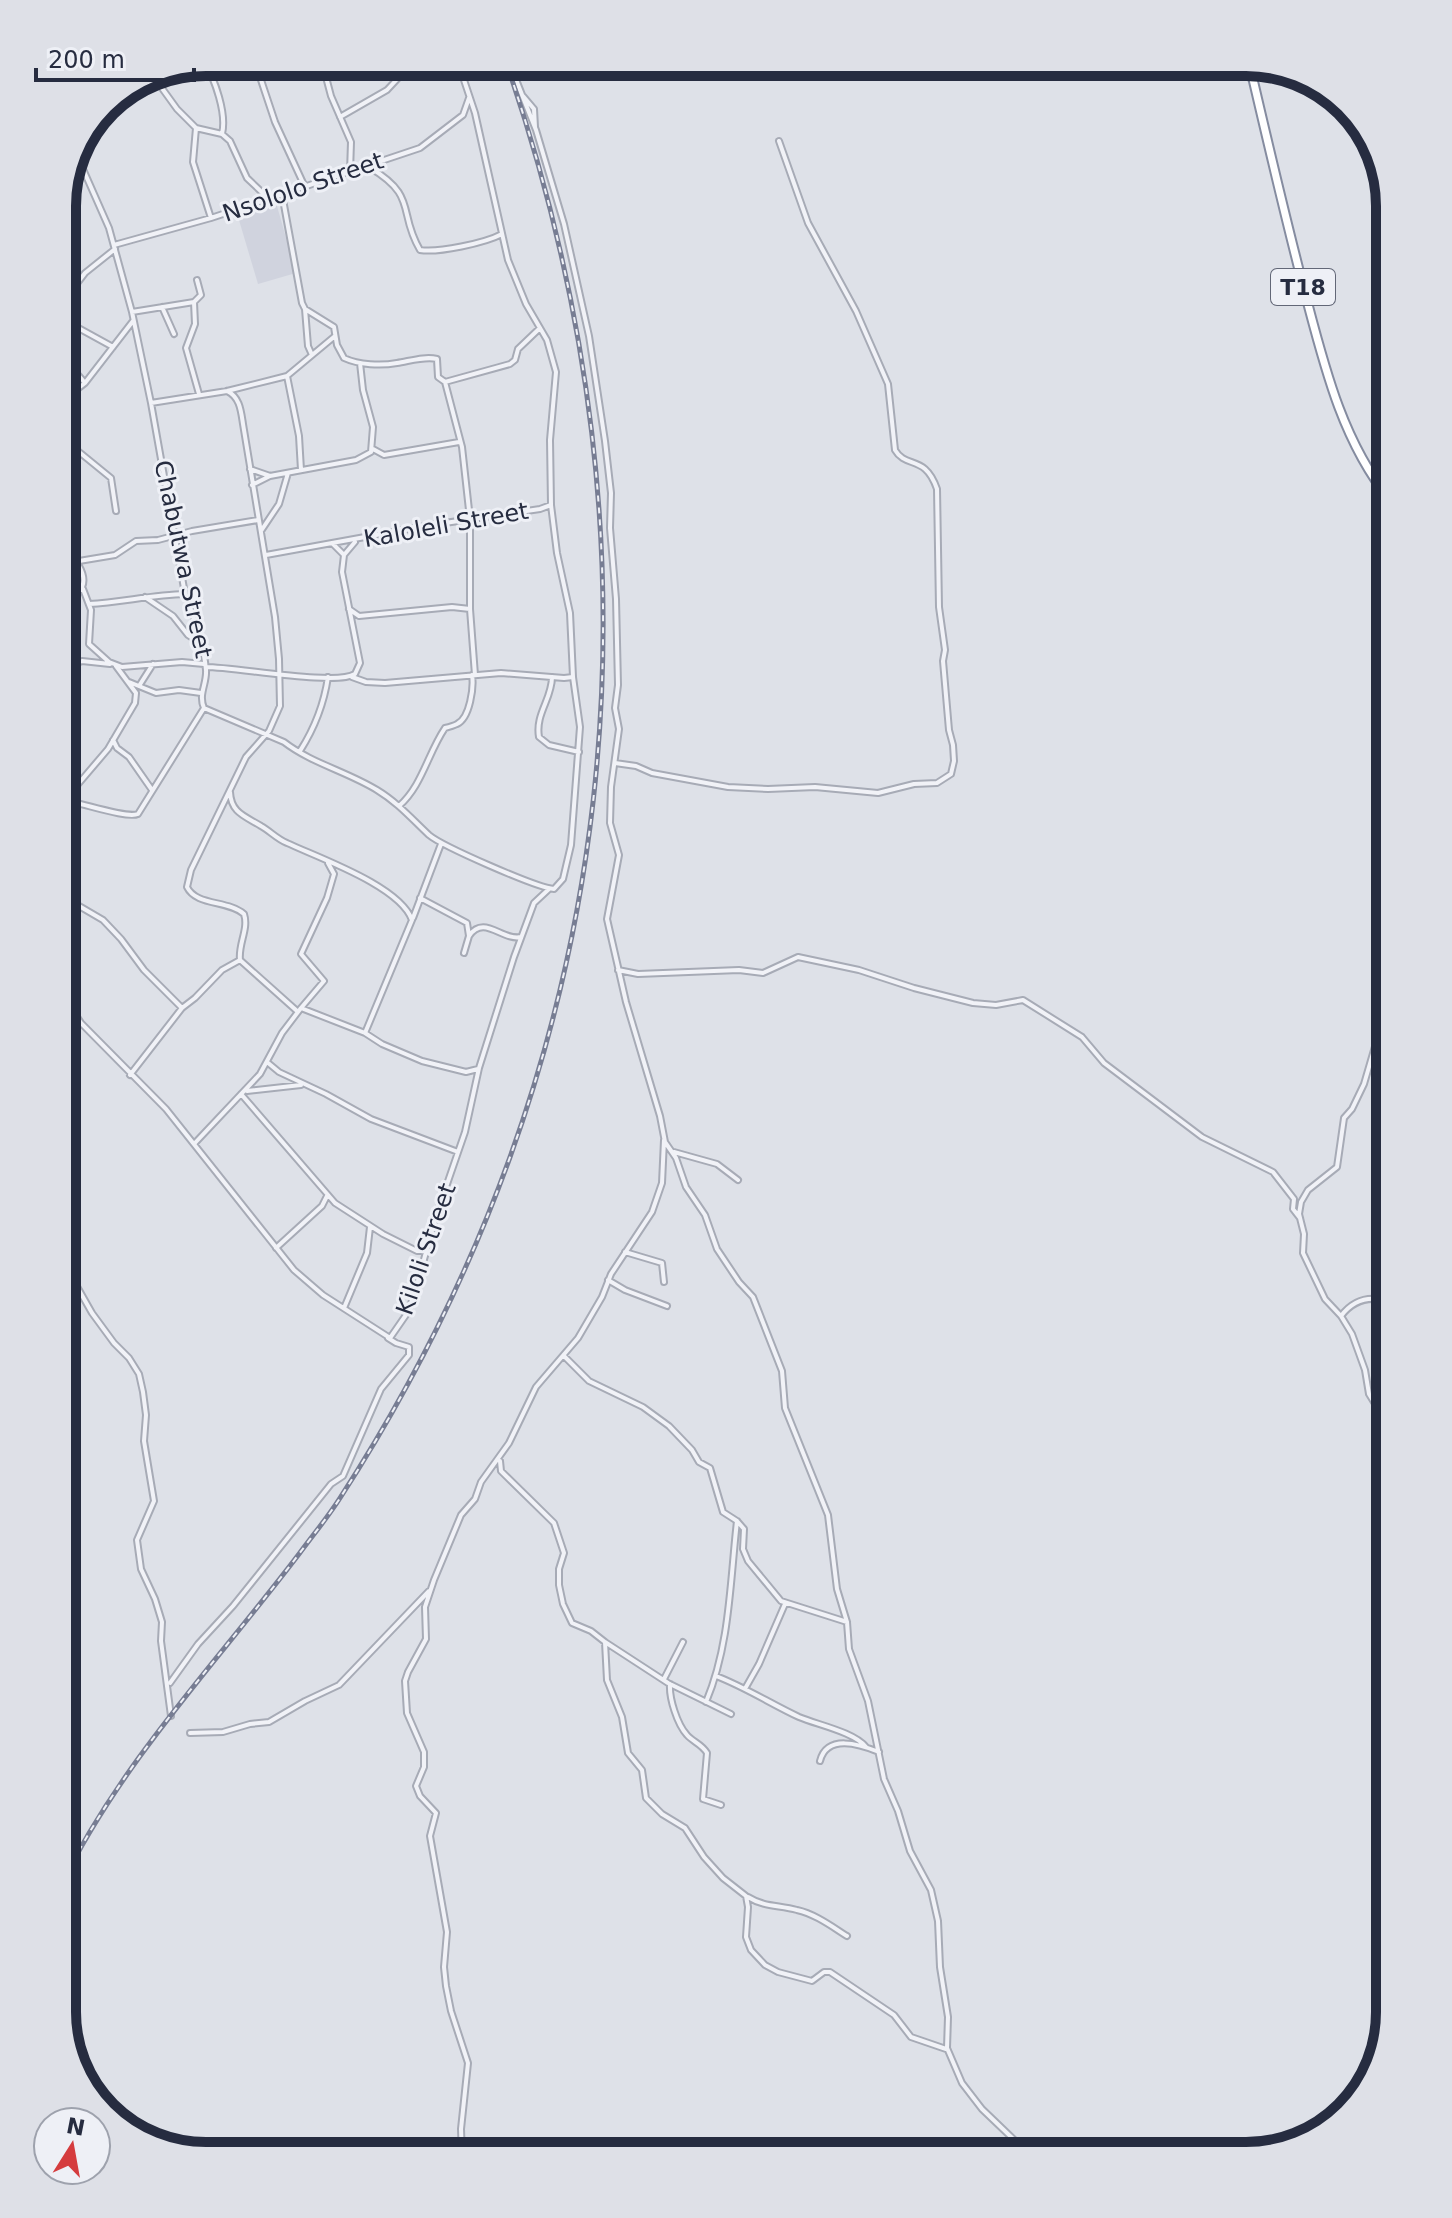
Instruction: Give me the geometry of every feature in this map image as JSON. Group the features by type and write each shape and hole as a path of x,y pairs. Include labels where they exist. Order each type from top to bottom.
{"highway":[{"name":"T18","path":"1252,76 1293,248 1338,406 1364,462 1376,480"}],"street":[{"path":"211,76 223,120 222,134"},
{"path":"260,76 275,122 304,185"},
{"path":"327,76 351,142 350,172"},
{"path":"340,117 387,90 400,76"},
{"name":"Kaloleli Street","path":"265,555 551,505 551,430 556,372 547,340 512,272 463,76"},
{"path":"461,2142 468,2063 446,1986 447,1932 430,1833 436,1813 420,1796 416,1786 424,1767 424,1752 408,1716 405,1687 408,1672 426,1639 424,1617 431,1589 461,1515 500,1459 536,1387 589,1321 608,1280 649,1217 661,1190 664,1138 607,919 619,855 610,823 619,729 616,714 616,599 607,457 581,294 564,224 535,127 514,76"},
{"path":"160,85 196,128 222,134 230,141 247,178 269,199"},
{"name":"Nsololo Street","path":"115,247 420,148 463,115 470,97"},
{"path":"196,128 193,162 211,218"},
{"path":"615,763 728,787 815,787 871,793 914,784 937,783 952,772 954,752 949,730 943,661 945,647 939,607 937,489 922,465 900,458 895,450 888,384 856,311 809,226 779,141"},
{"name":"Chabutwa Street","path":"82,167 115,247 132,312 185,594 205,666 201,693 204,708"},
{"path":"368,167 387,179 402,194 420,250 472,243 502,234"},
{"path":"282,194 312,355"},
{"path":"76,285 115,247"},
{"path":"132,312 194,302 201,295 197,280"},
{"path":"194,302 195,324 186,348 199,394"},
{"path":"162,307 174,334"},
{"path":"305,309 331,324 344,358 360,363 393,364 434,357 438,377 445,382 460,442 470,519 472,688 464,718 458,724 445,728 430,752 423,772 399,806"},
{"path":"76,390 85,383 133,321"},
{"path":"76,327 113,347"},
{"path":"445,382 510,364 515,360 518,349 540,328"},
{"path":"151,403 227,391 287,376 336,335"},
{"path":"360,363 373,427 373,449"},
{"path":"76,372 85,383"},
{"path":"287,376 299,436 301,470"},
{"path":"227,391 233,393 240,406 277,639 280,706 274,723 246,757 191,870 187,887 194,896 224,903 244,914 246,920 240,960"},
{"path":"373,449 384,455 460,442"},
{"path":"76,449 111,478 116,511"},
{"path":"252,485 270,476 356,460 373,449"},
{"path":"250,469 270,476"},
{"path":"260,534 279,504 288,473"},
{"path":"76,804 133,816 138,814 204,708 353,776 399,806 441,843 549,889 560,884 568,855 580,727 573,677 570,613 557,553 551,505"},
{"path":"76,562 115,555 136,541 158,540 258,520"},
{"path":"352,677 360,663 342,572 344,555 358,539"},
{"path":"333,544 344,555"},
{"path":"76,564 83,574 83,589 89,602 89,644 114,665 136,693 108,749 76,786"},
{"path":"76,595 83,589"},
{"path":"76,600 116,603 185,594"},
{"path":"145,597 170,613 188,635 200,643"},
{"path":"349,609 359,616 452,607 470,609"},
{"path":"351,627 359,616"},
{"path":"76,663 182,662 279,674 352,677 366,682 385,683 518,673 573,677"},
{"path":"139,686 153,664"},
{"path":"300,751 311,734 328,677"},
{"path":"552,677 552,686 540,715 539,737 549,745 579,752"},
{"path":"127,682 156,693 179,690 201,693"},
{"path":"113,740 152,790"},
{"path":"230,789 232,805 238,813 281,840 349,870 380,888 408,911 412,920"},
{"path":"365,1033 441,843"},
{"path":"194,1144 243,1093 267,1062 299,1009 324,981 301,954 334,878 334,871 326,861"},
{"name":"Kiloli Street","path":"76,1015 166,1109 303,1279 388,1338 409,1311 514,957 534,903 549,889"},
{"path":"420,898 467,923 469,936"},
{"path":"76,904 103,920 144,970 182,1008"},
{"path":"464,953 469,936 476,927 482,926 513,938 523,936"},
{"path":"618,970 638,974 739,970 763,973 798,957 859,970 940,996 973,1003 996,1005 1023,1000 1082,1037 1104,1063 1202,1137 1275,1174 1294,1199 1293,1209 1300,1218"},
{"path":"130,1075 182,1008 222,970 240,960"},
{"path":"240,960 299,1009 365,1033 422,1061 466,1072 479,1068"},
{"path":"1376,1043 1371,1066 1354,1105 1344,1118 1337,1167 1305,1194 1300,1204 1305,1261 1325,1299 1352,1334 1363,1363 1370,1398 1376,1407"},
{"path":"267,1062 274,1069 397,1130 458,1152"},
{"path":"243,1093 304,1084"},
{"path":"243,1093 341,1208 415,1251 426,1251"},
{"path":"664,1138 684,1183 704,1212 717,1249 753,1297 781,1368 785,1408 828,1515 837,1589 847,1622 849,1649 868,1701 884,1779 898,1811 903,1834 931,1890 938,1921 940,1967 948,2017 948,2049 962,2083 984,2113 1016,2142"},
{"path":"672,1151 717,1164 738,1180"},
{"path":"276,1248 322,1206 327,1194"},
{"path":"344,1308 367,1253 370,1227"},
{"path":"625,1252 662,1263 664,1282"},
{"path":"608,1280 667,1306"},
{"path":"76,1285 92,1313 139,1374 143,1392 146,1415 144,1441 154,1501 137,1540 141,1569 161,1618 171,1716"},
{"path":"1341,1316 1359,1300 1376,1299"},
{"path":"169,1685 198,1644 233,1606 331,1484 343,1476 381,1389 409,1355 409,1347 388,1338"},
{"path":"564,1355 589,1381 643,1407 669,1426 699,1462 710,1468 723,1512 744,1529 743,1549 748,1561 785,1604 847,1622"},
{"path":"500,1459 501,1471 554,1523 564,1552 558,1576 568,1618 573,1624 591,1631 670,1684 731,1714"},
{"path":"706,1702 716,1676 729,1619 737,1521"},
{"path":"190,1733 219,1732 269,1722 336,1687 431,1589"},
{"path":"746,1687 785,1604"},
{"path":"605,1642 607,1680 622,1717 628,1753 642,1770 646,1798 662,1814 685,1828 704,1857 723,1878 746,1896 761,1904 803,1912 847,1936"},
{"path":"664,1679 683,1642"},
{"path":"716,1676 746,1687 795,1715 859,1739 866,1747"},
{"path":"670,1684 670,1702 683,1731 703,1746 707,1753 703,1799 721,1805"},
{"path":"820,1761 822,1753 831,1745 866,1747 879,1752"},
{"path":"746,1896 748,1947 765,1965 809,1981 830,1972 894,2015 913,2038 948,2049"}],"shaded area":[{"path":"275,199 296,273 258,284 236,210"}],"railway":[{"path":"76,1857 113,1795 172,1713 335,1505 436,1331 510,1158 562,981 593,800 603,617 592,432 559,247 510,76"}]}
